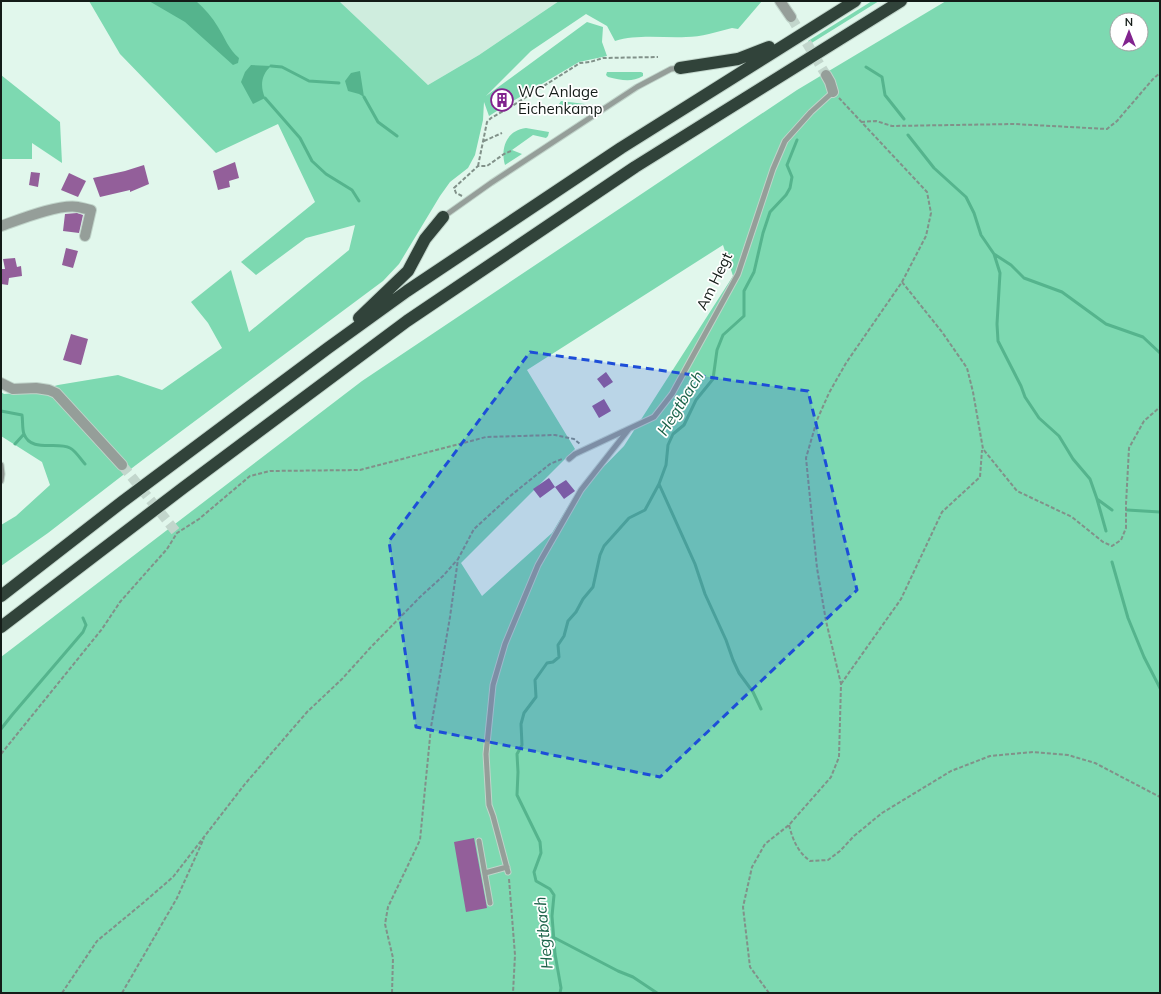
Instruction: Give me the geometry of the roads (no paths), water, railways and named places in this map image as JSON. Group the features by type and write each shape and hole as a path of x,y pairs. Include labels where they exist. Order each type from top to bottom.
{"highway":[{"path":"1,596 122,502 328,348 407,292 621,148 855,1"},
{"path":"1,627 182,488 407,321 635,167 901,1"},
{"path":"680,68 738,59 793,39"},
{"path":"328,348 408,271 425,239 443,217"}],"street":[{"path":"780,1 790,17"},
{"path":"826,76 830,82 833,92"},
{"path":"1,226 28,216 58,209 77,207 91,210 85,236"},
{"path":"1,383 13,389 36,388 49,390 56,393 122,465"}],"lane":[{"path":"443,217 636,87 671,68 680,68"},
{"name":"Am Hegt","path":"569,459 575,454 654,418 672,394 738,274 773,169 785,141 833,92"},
{"path":"485,873 508,870 489,805 486,754 493,685 505,644 538,566 581,490 629,429"},
{"path":"1,465 1,481"},
{"path":"479,841 490,903"}],"waterway":[{"path":"271,66 282,67 309,81 339,83"},
{"path":"866,67 882,77 885,95 904,119"},
{"path":"364,97 378,122 397,136"},
{"path":"265,98 300,138 312,161 326,174 352,190 359,201"},
{"path":"908,135 934,168 966,197 974,213 981,235 994,254 1000,273 997,324 998,341 1025,397 1039,418 1059,436 1073,459 1090,479 1106,531"},
{"name":"Hegtbach","path":"560,993 561,988 555,954 552,916 554,895 550,889 536,881 534,872 541,853 540,842 517,795 517,754 522,745 521,724 524,713 536,697 535,680 547,663 553,662 559,657 558,645 564,636 568,621 593,587 600,555 604,546 629,518 645,510 659,484 666,465 668,445 673,434 684,425 696,400 713,379 717,350 723,335 744,316 744,291 754,272 763,233 770,212 786,195 790,188 792,177 787,165 797,140"},
{"path":"994,254 1011,265 1024,278 1062,292 1106,324 1143,337 1160,353"},
{"path":"1,411 22,415 23,430 27,440 38,445 65,446 70,448 85,464"},
{"path":"15,444 24,434"},
{"path":"659,484 695,564 705,594 726,640 733,660 739,673 753,692 761,709"},
{"path":"1097,499 1112,510"},
{"path":"1127,510 1160,512"},
{"path":"1112,562 1128,618 1144,657 1160,688"},
{"path":"1,729 83,632 86,625 83,618"},
{"path":"553,937 618,971 633,977 657,993"}],"tunnel":[{"path":"791,17 826,75"},
{"path":"122,465 177,533"}],"place":[{"name":"WC Anlage Eichenkamp","path":"502,100"}]}
